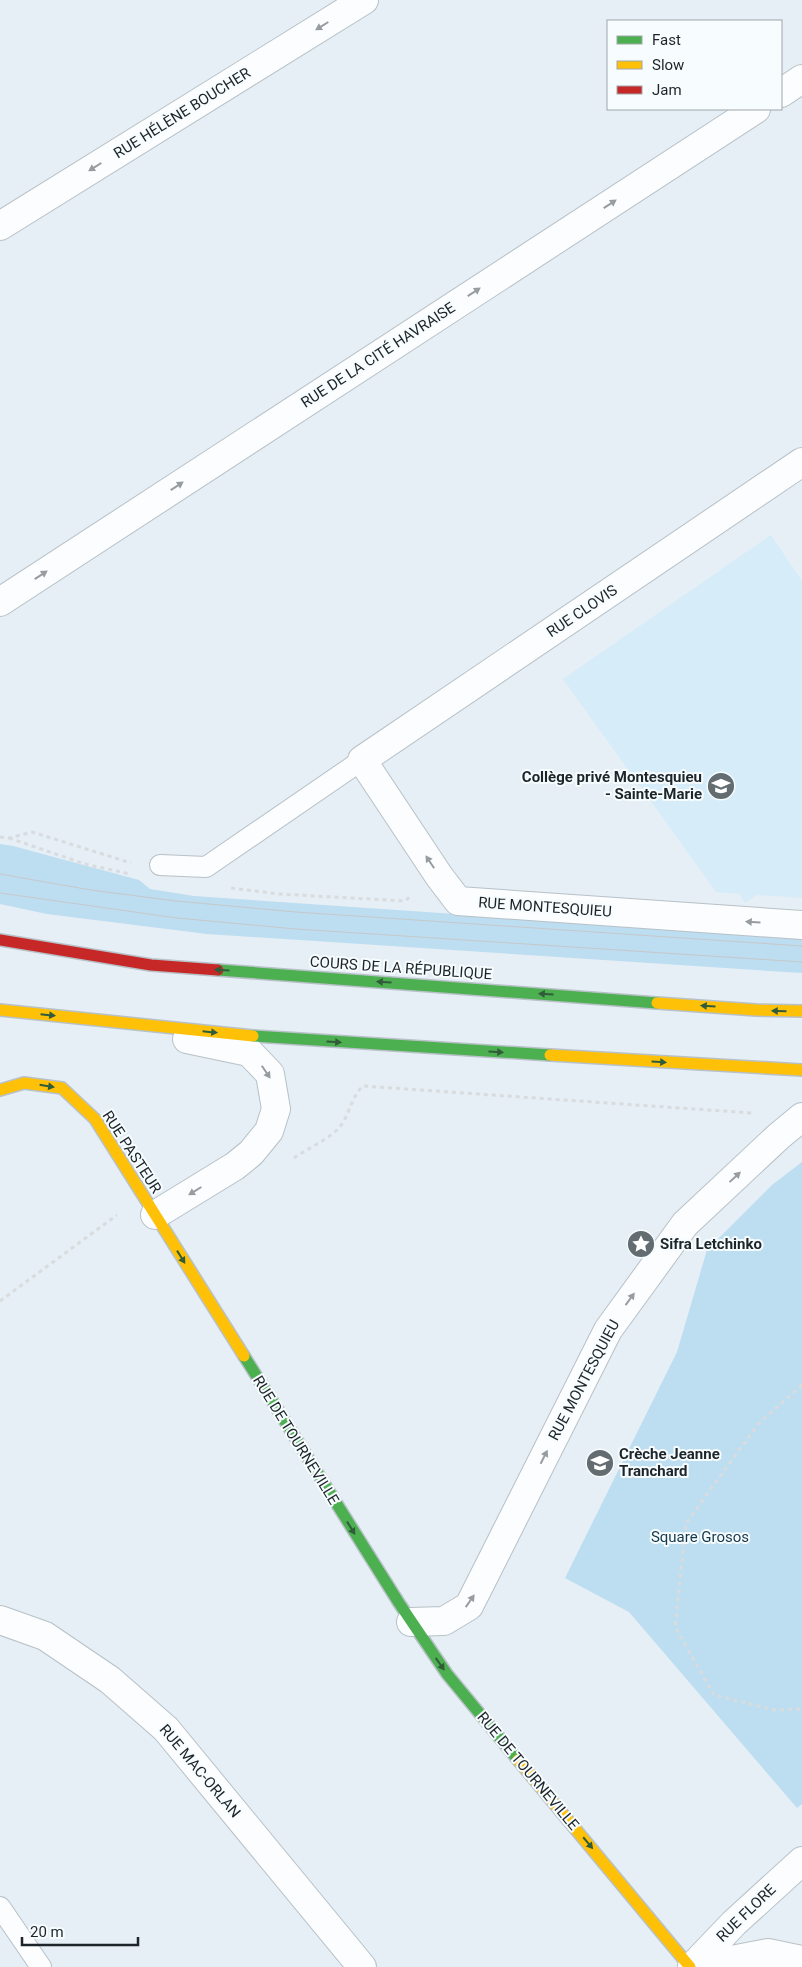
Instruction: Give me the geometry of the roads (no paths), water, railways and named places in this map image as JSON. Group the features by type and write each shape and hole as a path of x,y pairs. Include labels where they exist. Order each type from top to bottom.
{"main road":[{"name":"COURS DE LA RÉPUBLIQUE","path":"0,940 151,965 756,1010 802,1011"},
{"path":"0,1010 286,1039 802,1070"},
{"name":"RUE PASTEUR","path":"0,1090 24,1083 62,1088 95,1120 155,1216"},
{"name":"RUE DE TOURNEVILLE","path":"155,1216 411,1622 447,1674 692,1967"}],"street":[{"name":"RUE HÉLÈNE BOUCHER","path":"0,226 364,0"},
{"path":"782,92 802,79"},
{"name":"RUE DE LA CITÉ HAVRAISE","path":"0,602 754,110"},
{"name":"RUE CLOVIS","path":"362,760 802,462"},
{"name":"RUE MONTESQUIEU","path":"362,760 439,876 458,901 802,925"},
{"path":"90,1020 249,1052 270,1074 276,1109 269,1130 251,1153 235,1166 155,1216"},
{"name":"RUE MONTESQUIEU","path":"411,1622 444,1621 469,1606 608,1330 685,1224 779,1136 802,1117"},
{"name":"RUE MAC-ORLAN","path":"0,1620 45,1636 110,1680 166,1729 362,1967"},
{"name":"RUE FLORE","path":"692,1967 734,1923 802,1861"},
{"path":"692,1967 768,1953 802,1960"}],"lane":[{"path":"160,865 206,867 362,760"},
{"path":"0,1907 41,1967"}],"tram line":[{"path":"0,874 91,890 176,901 296,912 802,946"},
{"path":"0,893 177,918 296,929 802,962"}],"place":[{"name":"Collège privé Montesquieu - Sainte-Marie","path":"721,786"},
{"name":"Sifra Letchinko","path":"641,1244"},
{"name":"Crèche Jeanne Tranchard","path":"600,1463"}],"park label":[{"name":"Square Grosos","path":"700,1537"}]}
